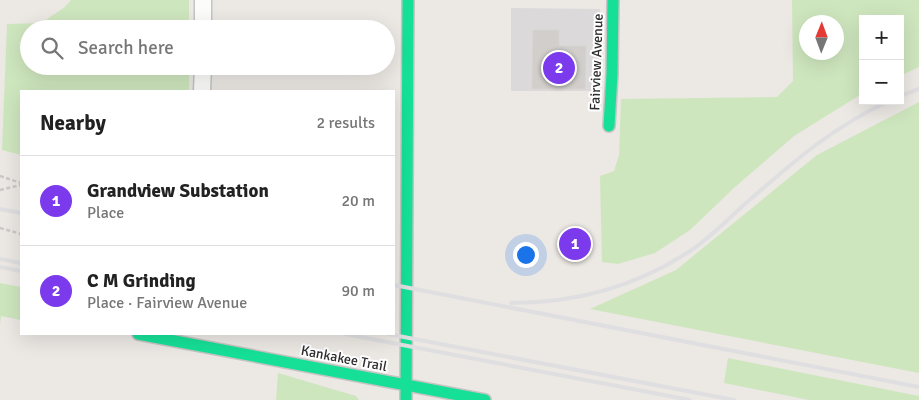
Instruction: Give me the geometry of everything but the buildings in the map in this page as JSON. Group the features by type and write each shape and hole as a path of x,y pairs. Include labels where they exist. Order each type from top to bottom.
{"street":[{"path":"203,0 203,20"},
{"path":"406,400 408,0"},
{"name":"Fairview Avenue","path":"609,126 613,0"},
{"path":"202,90 203,75"},
{"name":"Kankakee Trail","path":"143,335 485,400"}],"path":[{"path":"0,176 20,184"},
{"path":"0,190 20,184"},
{"path":"0,228 20,234"}],"shaded area":[{"path":"511,8 600,9 599,91 511,91"}],"green space":[{"path":"71,0 189,0 189,20 46,20 65,7"},
{"path":"792,0 919,0 919,67 904,74 904,15 859,15 859,95 794,136 735,187 690,230 655,253 618,264 602,262 600,176 614,171 619,155 621,99 777,97 793,81"},
{"path":"7,24 20,24 20,75 189,75 189,90 20,90 20,155 2,150"},
{"path":"919,102 919,373 590,309 676,270 817,155"},
{"path":"0,283 20,287 20,320 1,316 0,325"},
{"path":"728,358 919,396 919,400 809,400 724,383"},
{"path":"278,373 356,396 359,400 276,400"}],"railway":[{"path":"904,95 919,89"},
{"path":"511,303 558,300 603,291 625,284 667,265 687,253 717,230 779,174 813,147 868,111 881,105"},
{"path":"0,209 20,213"},
{"path":"0,259 20,263"},
{"path":"0,267 20,271"},
{"path":"395,285 919,387"},
{"path":"350,335 690,400"},
{"path":"393,335 734,400"}],"traffic: fast":[{"path":"406,400 408,0"},
{"path":"609,126 613,0"},
{"path":"143,335 485,400"}],"place":[{"name":"C M Grinding","path":"559,68"},
{"name":"Grandview Substation","path":"575,244"}]}
